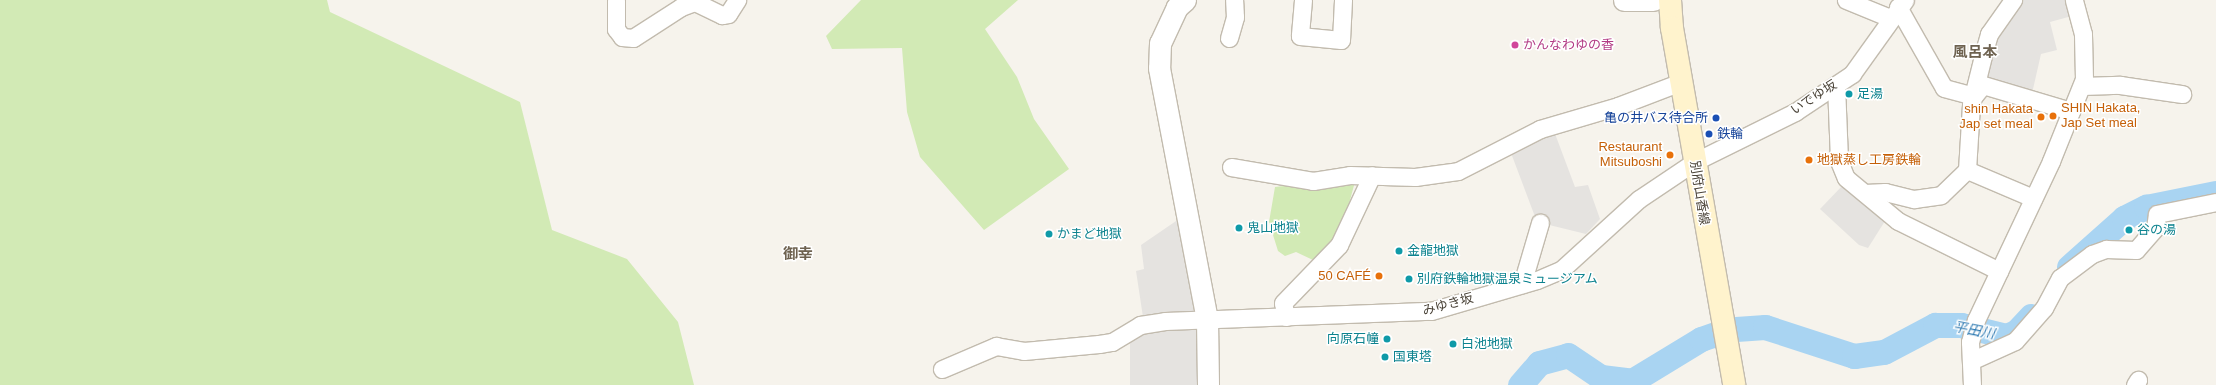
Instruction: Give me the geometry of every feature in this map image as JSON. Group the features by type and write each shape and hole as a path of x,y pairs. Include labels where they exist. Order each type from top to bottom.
{"main road":[{"name":"別府山香線","path":"1670,0 1694,162 1734,385"}],"street":[{"path":"616,0 616,29 622,37 633,38 681,7 695,2 722,15 728,14 737,0"},
{"path":"1185,0 1177,8 1160,43 1159,68 1207,320 1208,385"},
{"path":"1229,38 1235,17 1234,0"},
{"path":"1303,0 1300,36 1341,40 1343,0"},
{"path":"1624,0 1653,0"},
{"path":"1846,0 1898,8 1944,88 1974,96"},
{"path":"1865,193 1885,192 1914,199 1941,195 1967,170 1967,136 1974,96 1989,34 2013,0"},
{"path":"1972,385 1973,360 1970,342 1976,320 2033,198 2082,86 2083,34 2074,0"},
{"name":"いでゆ坂","path":"1694,162 1795,112 1852,74 1898,8"},
{"path":"1231,167 1313,181 1372,175 1415,176 1458,171 1540,129 1618,106 1681,82"},
{"path":"1836,84 1839,160 1846,178 1898,222 1999,271"},
{"path":"1974,96 1983,85 2071,111"},
{"path":"2082,86 2120,85 2182,94"},
{"name":"みゆき坂","path":"942,369 996,346 1024,351 1099,344 1112,342 1140,325 1207,320 1415,314 1522,284 1561,270 1639,199 1694,162"},
{"path":"1967,170 2033,198"},
{"path":"1286,317 1283,303 1339,245 1372,175"},
{"path":"1973,360 2015,341 2044,308 2060,278 2092,254 2106,249 2136,250 2156,228 2157,214 2216,202"},
{"path":"1522,284 1540,223"}],"green space":[{"path":"0,0 327,0 330,12 520,102 552,230 627,259 678,322 694,385 0,385"},
{"path":"861,0 1018,0 985,29 1017,77 1034,119 1069,169 984,230 920,157 907,112 902,48 832,49 826,36"},
{"path":"1356,178 1346,215 1329,247 1313,260 1296,252 1285,256 1278,251 1269,222 1275,187"}],"shaded area":[{"path":"2017,0 2068,0 2072,16 2050,22 2057,50 2041,54 2031,98 1979,87 1990,35"},
{"path":"1554,131 1575,187 1588,185 1600,219 1586,234 1537,222 1511,153"},
{"path":"1843,185 1885,221 1868,248 1859,245 1820,209"},
{"path":"1179,219 1194,311 1165,312 1143,317 1136,271 1144,269 1141,245"},
{"path":"1191,325 1199,328 1199,385 1130,385 1130,343 1136,336 1149,331"}],"waterway":[{"name":"平田川","path":"2069,267 2124,218 2146,207 2216,193"},
{"name":"平田川","path":"1736,329 1765,327 1854,356 1884,352 1935,325 1961,325 2006,336 2016,332 2031,316"},
{"name":"平田川","path":"1520,385 1539,363 1568,355 1601,377 1632,381 1701,339 1721,332"}],"place":[{"name":"かんなわゆの香","path":"1515,45"},
{"name":"足湯","path":"1849,94"},
{"name":"SHIN Hakata, Jap Set meal","path":"2053,116"},
{"name":"shin Hakata Jap set meal","path":"2041,117"},
{"name":"亀の井バス待合所","path":"1716,118"},
{"name":"鉄輪","path":"1709,134"},
{"name":"Restaurant Mitsuboshi","path":"1670,155"},
{"name":"地獄蒸し工房鉄輪","path":"1809,160"},
{"name":"鬼山地獄","path":"1239,228"},
{"name":"谷の湯","path":"2129,230"},
{"name":"かまど地獄","path":"1049,234"},
{"name":"金龍地獄","path":"1399,251"},
{"name":"50 CAFÉ","path":"1379,276"},
{"name":"別府鉄輪地獄温泉ミュージアム","path":"1409,279"},
{"name":"向原石幢","path":"1387,339"},
{"name":"白池地獄","path":"1453,344"},
{"name":"国東塔","path":"1385,357"}],"district":[{"name":"風呂本","path":"1975,52"},
{"name":"御幸","path":"798,254"}]}
